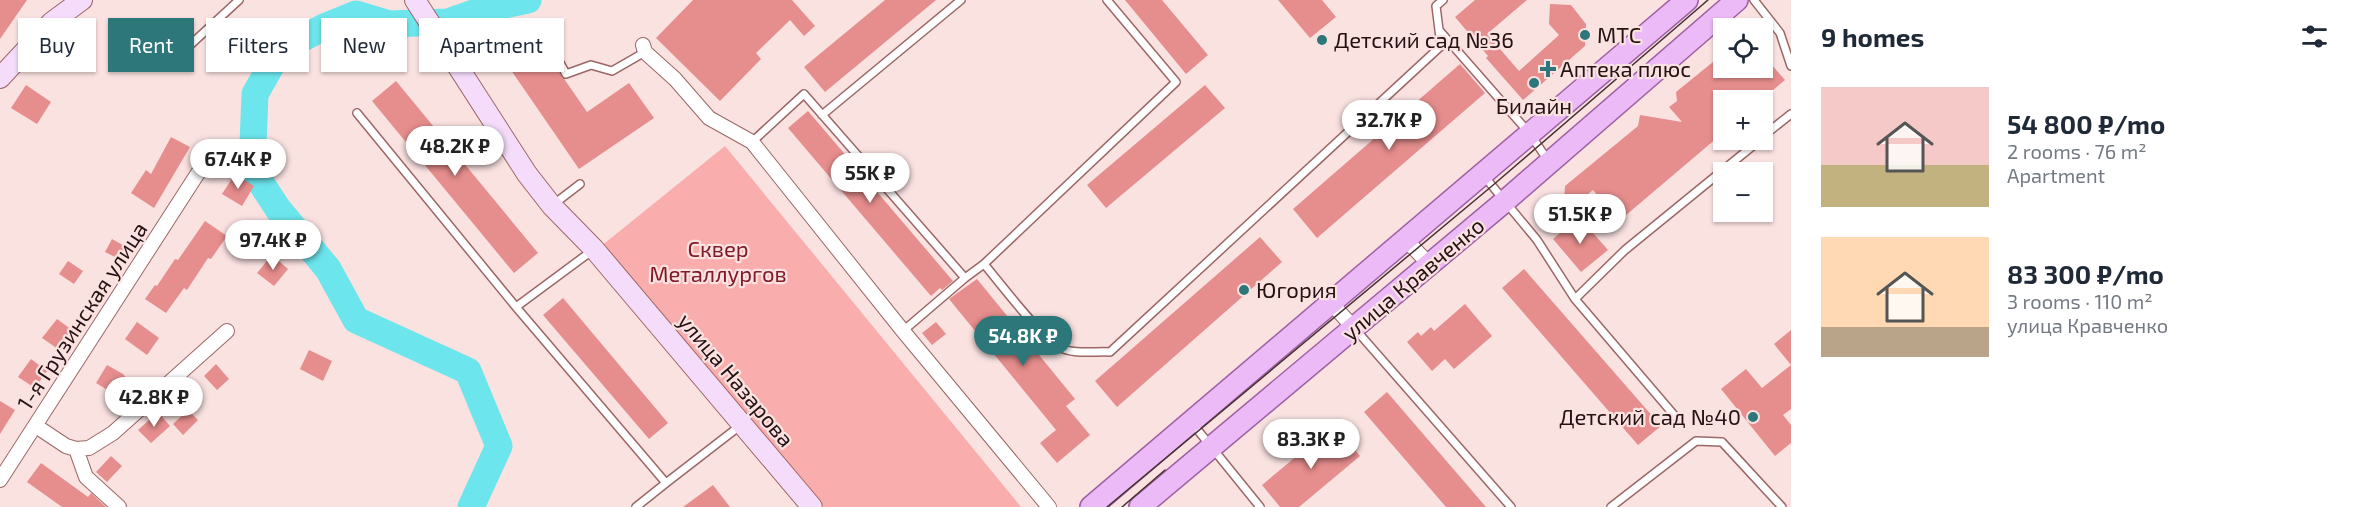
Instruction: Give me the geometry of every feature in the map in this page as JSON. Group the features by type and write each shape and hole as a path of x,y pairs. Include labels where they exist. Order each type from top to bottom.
{"main road":[{"path":"0,78 52,22 82,0"},
{"name":"улица Назарова","path":"415,0 527,174 552,206 594,249 809,506"},
{"name":"улица Кравченко","path":"1091,507 1483,176 1687,0"},
{"name":"улица Кравченко","path":"1140,507 1504,202 1737,0"}],"street":[{"path":"644,49 675,79 709,118 752,142 903,331 1049,507"},
{"name":"1-я Грузинская улица","path":"0,480 198,173"},
{"path":"1406,240 1429,264"},
{"path":"1331,303 1354,328"},
{"path":"36,426 66,446 76,449 89,448 108,437 226,331"},
{"path":"76,449 86,477 119,507"}],"lane":[{"path":"194,42 239,0"},
{"path":"822,115 961,0"},
{"path":"903,331 984,264 1176,82 1107,0"},
{"path":"984,264 1045,335 1060,347 1077,351 1110,352 1441,46 1436,6 1443,0"},
{"path":"1754,0 1780,33 1791,66"},
{"path":"1439,30 1530,134 1549,162"},
{"path":"564,70 566,74 591,65 612,71 644,49"},
{"path":"752,142 804,94 965,278"},
{"path":"357,113 516,307 666,483"},
{"path":"1773,129 1791,114"},
{"path":"1575,299 1625,250 1748,150"},
{"path":"1483,176 1537,240 1575,299 1680,422"},
{"path":"552,206 580,184"},
{"path":"516,307 594,249"},
{"path":"1354,328 1511,507"},
{"path":"1191,422 1260,507"},
{"path":"636,507 742,424"},
{"path":"1611,507 1696,441 1722,442 1782,507"}],"green space":[{"name":"Сквер Металлургов","path":"725,146 1021,507 824,507 600,247"}],"building":[{"path":"0,0 27,0 0,39"},
{"path":"693,0 792,0 815,26 804,36 790,20 756,53 761,59 720,101 656,38"},
{"path":"885,0 936,0 825,92 804,67"},
{"path":"1125,0 1162,0 1208,55 1186,74"},
{"path":"1278,0 1322,0 1336,17 1310,38"},
{"path":"1475,0 1527,0 1487,34 1519,71 1559,35 1549,24 1550,4 1571,5 1586,24 1585,46 1523,100 1486,58 1488,56 1455,17"},
{"path":"1713,62 1713,78 1773,78 1773,66 1785,80 1773,90 1713,90 1713,141 1619,221 1593,190 1570,209 1564,201 1565,186 1638,126 1640,115 1682,122 1669,107 1677,101 1676,92"},
{"path":"1460,64 1485,93 1317,238 1293,209"},
{"path":"512,72 559,72 587,112 629,83 654,118 579,169"},
{"path":"396,81 538,253 514,273 372,101"},
{"path":"26,85 51,102 37,124 11,108"},
{"path":"1205,85 1225,108 1106,208 1087,185"},
{"path":"808,111 953,281 942,290 940,288 931,296 788,128"},
{"path":"171,137 190,147 154,208 131,193 146,170 151,174"},
{"path":"235,174 254,186 242,206 222,194"},
{"path":"1579,217 1608,250 1581,272 1553,239"},
{"path":"205,221 227,236 211,259 208,258 187,290 184,288 166,313 145,299 175,259 178,260"},
{"path":"1260,237 1282,262 1117,407 1095,381"},
{"path":"112,239 130,249 123,261 105,252"},
{"path":"272,255 288,269 274,286 257,273"},
{"path":"68,261 83,271 74,284 59,274"},
{"path":"1524,269 1661,426 1638,445 1502,288"},
{"path":"977,279 1075,399 1066,406 1090,435 1057,463 1040,443 1056,430 949,299"},
{"path":"563,298 668,423 649,439 543,315"},
{"path":"1465,304 1492,336 1454,369 1445,359 1432,371 1407,342 1418,332 1421,336 1431,327 1434,331"},
{"path":"57,319 72,330 58,349 42,338"},
{"path":"137,322 159,338 147,355 125,339"},
{"path":"936,322 946,334 932,345 922,333"},
{"path":"1791,330 1791,365 1774,344"},
{"path":"309,350 332,361 323,381 300,369"},
{"path":"31,359 47,371 35,388 18,377"},
{"path":"216,364 229,379 217,390 204,376"},
{"path":"107,365 123,374 129,381 119,397 96,383"},
{"path":"1791,365 1791,409 1783,415 1791,425 1791,443 1775,456 1721,389 1746,369 1762,388"},
{"path":"1387,392 1486,507 1446,507 1364,412"},
{"path":"0,401 15,410 0,434"},
{"path":"188,410 198,420 183,435 173,424"},
{"path":"158,412 170,426 151,443 138,430"},
{"path":"1334,425 1360,456 1299,507 1280,507 1262,485"},
{"path":"111,456 122,466 107,482 96,472"},
{"path":"41,463 88,497 91,493 106,507 62,507 27,482"},
{"path":"713,485 730,507 683,507"}],"waterway":[{"path":"471,507 499,446 468,371 356,320 328,269 278,209 252,169 255,94 280,50 324,27 356,14 389,24 448,22 485,9 528,0"}],"tram line":[{"path":"1107,507 1492,186 1708,0"},
{"path":"1122,507 1165,470"}],"place":[{"name":"МТС","path":"1585,35"},
{"name":"Детский сад №36","path":"1322,40"},
{"name":"Аптека плюс","path":"1548,69"},
{"name":"Билайн","path":"1534,83"},
{"name":"Югория","path":"1244,290"},
{"name":"Детский сад №40","path":"1753,417"}]}
